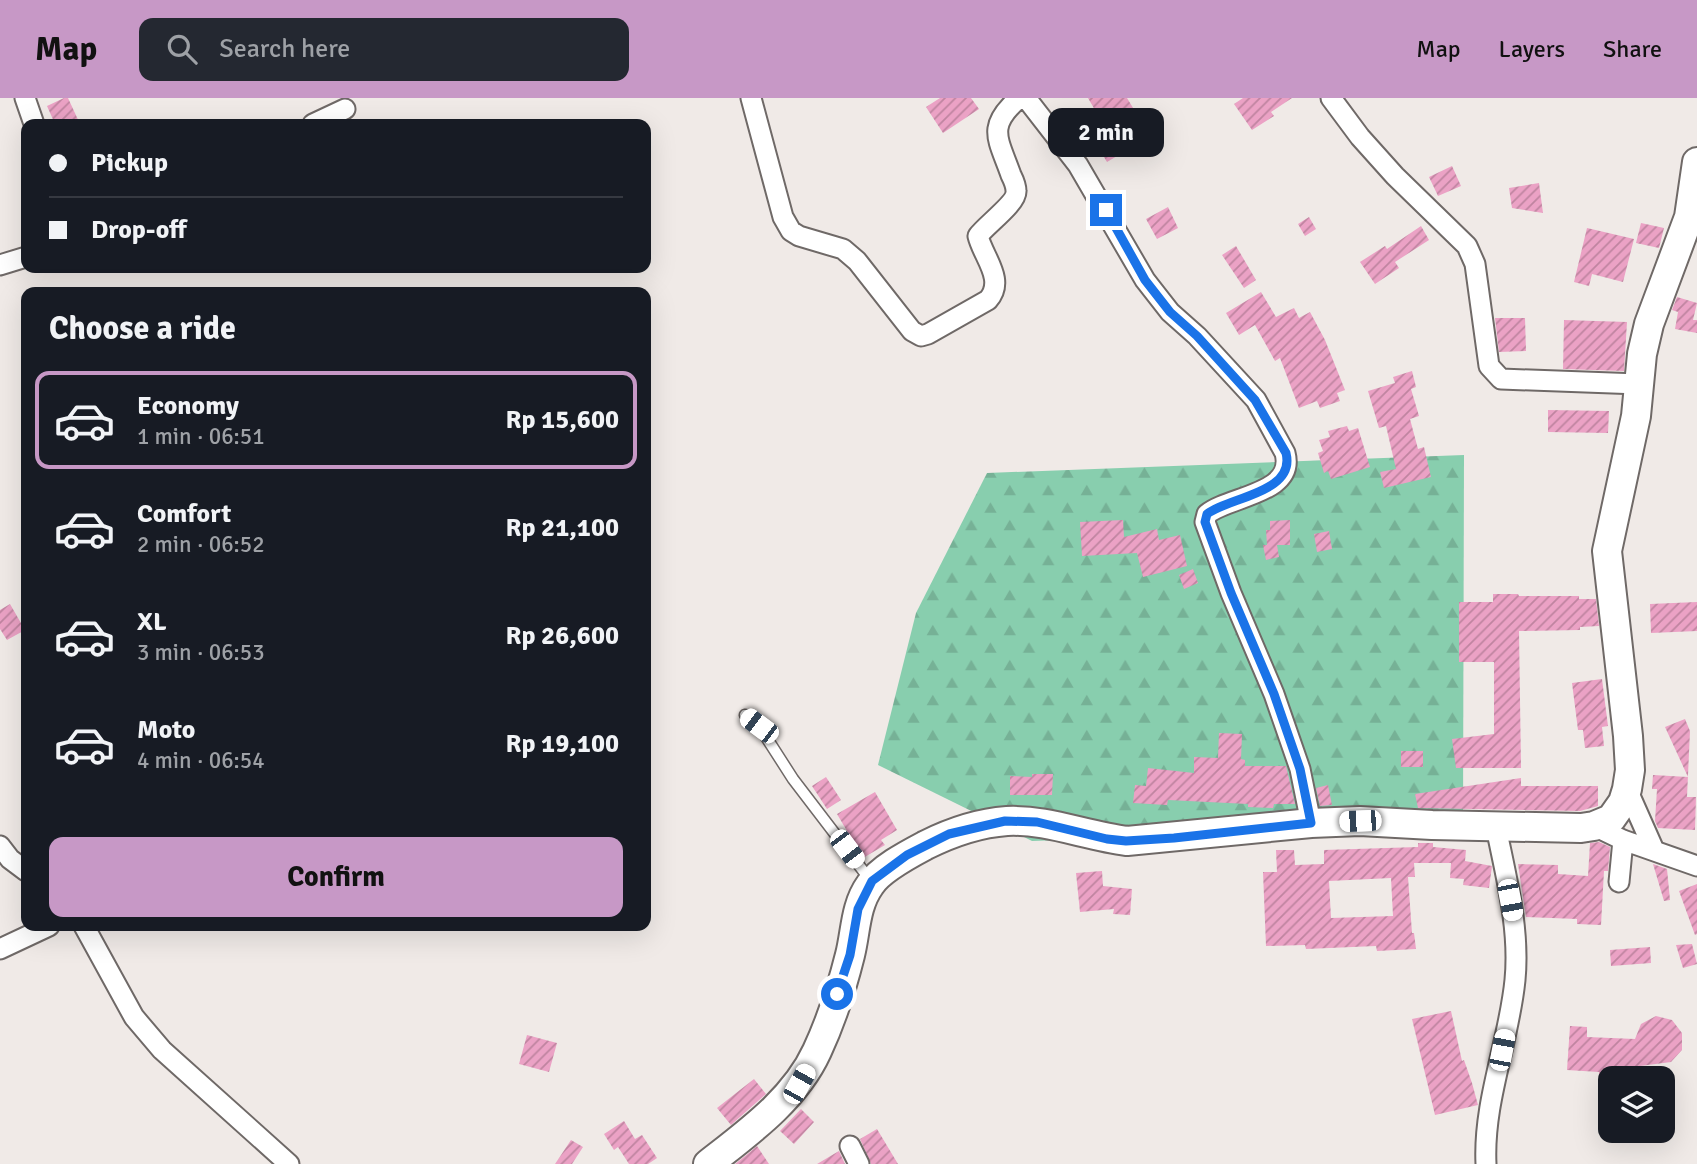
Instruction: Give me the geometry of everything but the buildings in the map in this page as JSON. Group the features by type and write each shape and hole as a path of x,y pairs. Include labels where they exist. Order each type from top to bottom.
{"main road":[{"path":"708,1164 762,1121 799,1084 817,1051 826,1026 850,955 858,909 872,881 907,855 949,834 1005,821 1037,822 1126,841 1311,823 1360,821 1496,827 1594,827 1611,819 1623,802 1630,770 1629,736 1607,551 1636,416 1642,354 1650,324 1689,217 1697,162"}],"street":[{"path":"25,98 32,119"},
{"path":"751,98 783,217 791,231 842,249 857,261 912,331 921,336 988,300 995,293 993,272 978,236 1013,201 1017,191 997,135 998,122 1004,111 1019,98"},
{"path":"1026,98 1078,165 1145,280 1170,312 1197,336 1255,400 1286,453 1286,470 1273,485 1258,494 1224,503 1207,514 1205,522 1231,593 1274,694 1300,769 1311,823"},
{"path":"1331,98 1360,137 1395,176 1467,246 1475,264 1489,366 1492,371 1501,379 1639,383"},
{"path":"324,119 345,110"},
{"path":"0,265 21,258"},
{"path":"1627,789 1654,850"},
{"path":"1486,1164 1485,1138 1489,1104 1516,980 1515,924 1496,827"},
{"path":"1594,827 1697,866"},
{"path":"1619,882 1623,840"},
{"path":"0,846 21,867"},
{"path":"0,949 38,931"},
{"path":"87,931 134,1017 162,1050 289,1164"},
{"path":"849,1146 859,1164"}],"lane":[{"path":"745,715 759,726 793,779 872,881"}],"green space":[{"path":"1464,455 1463,826 1032,841 878,765 916,613 987,473"}],"route":[{"path":"837,994 850,955 858,909 872,881 907,855 949,834 1005,821 1037,822 1126,841 1311,823 1300,769 1274,694 1231,593 1205,522 1207,514 1224,503 1258,494 1273,485 1286,470 1286,453 1255,400 1197,336 1170,312 1145,280 1106,210"}]}
